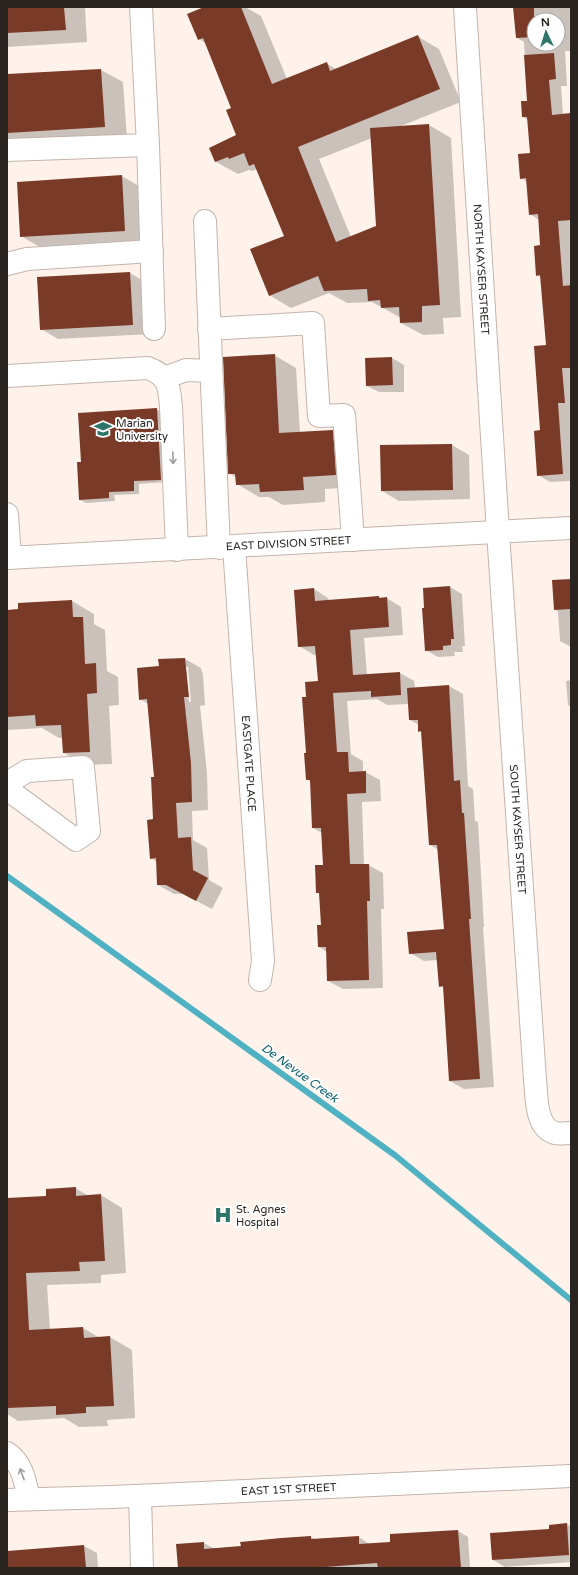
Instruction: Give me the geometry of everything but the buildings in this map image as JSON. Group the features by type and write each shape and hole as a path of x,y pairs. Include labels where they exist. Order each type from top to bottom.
{"street":[{"path":"141,7 148,144 154,329"},
{"name":"NORTH KAYSER STREET","path":"465,7 498,532"},
{"path":"7,150 148,144"},
{"name":"EASTGATE PLACE","path":"205,221 211,371 226,547 249,782 263,961 260,980"},
{"path":"7,264 27,259 152,251"},
{"path":"209,329 313,323 319,416 344,415 352,540"},
{"path":"7,376 148,368 159,372 169,386 177,550"},
{"path":"164,378 186,370 211,371"},
{"path":"7,514 9,558"},
{"name":"EAST DIVISION STREET","path":"9,558 571,528"},
{"name":"SOUTH KAYSER STREET","path":"498,532 535,1080 539,1112 545,1125 554,1132 571,1133"},
{"path":"7,783 27,771 83,767 89,831 76,840 7,789"},
{"path":"7,1453 15,1460 21,1469 29,1499"},
{"name":"EAST 1ST STREET","path":"7,1500 140,1496 571,1476"},
{"path":"140,1496 142,1568"}],"waterway":[{"name":"De Nevue Creek","path":"7,876 396,1156 571,1300"}],"place":[{"name":"Marian University","path":"103,429"},
{"name":"St. Agnes Hospital","path":"223,1215"}]}
